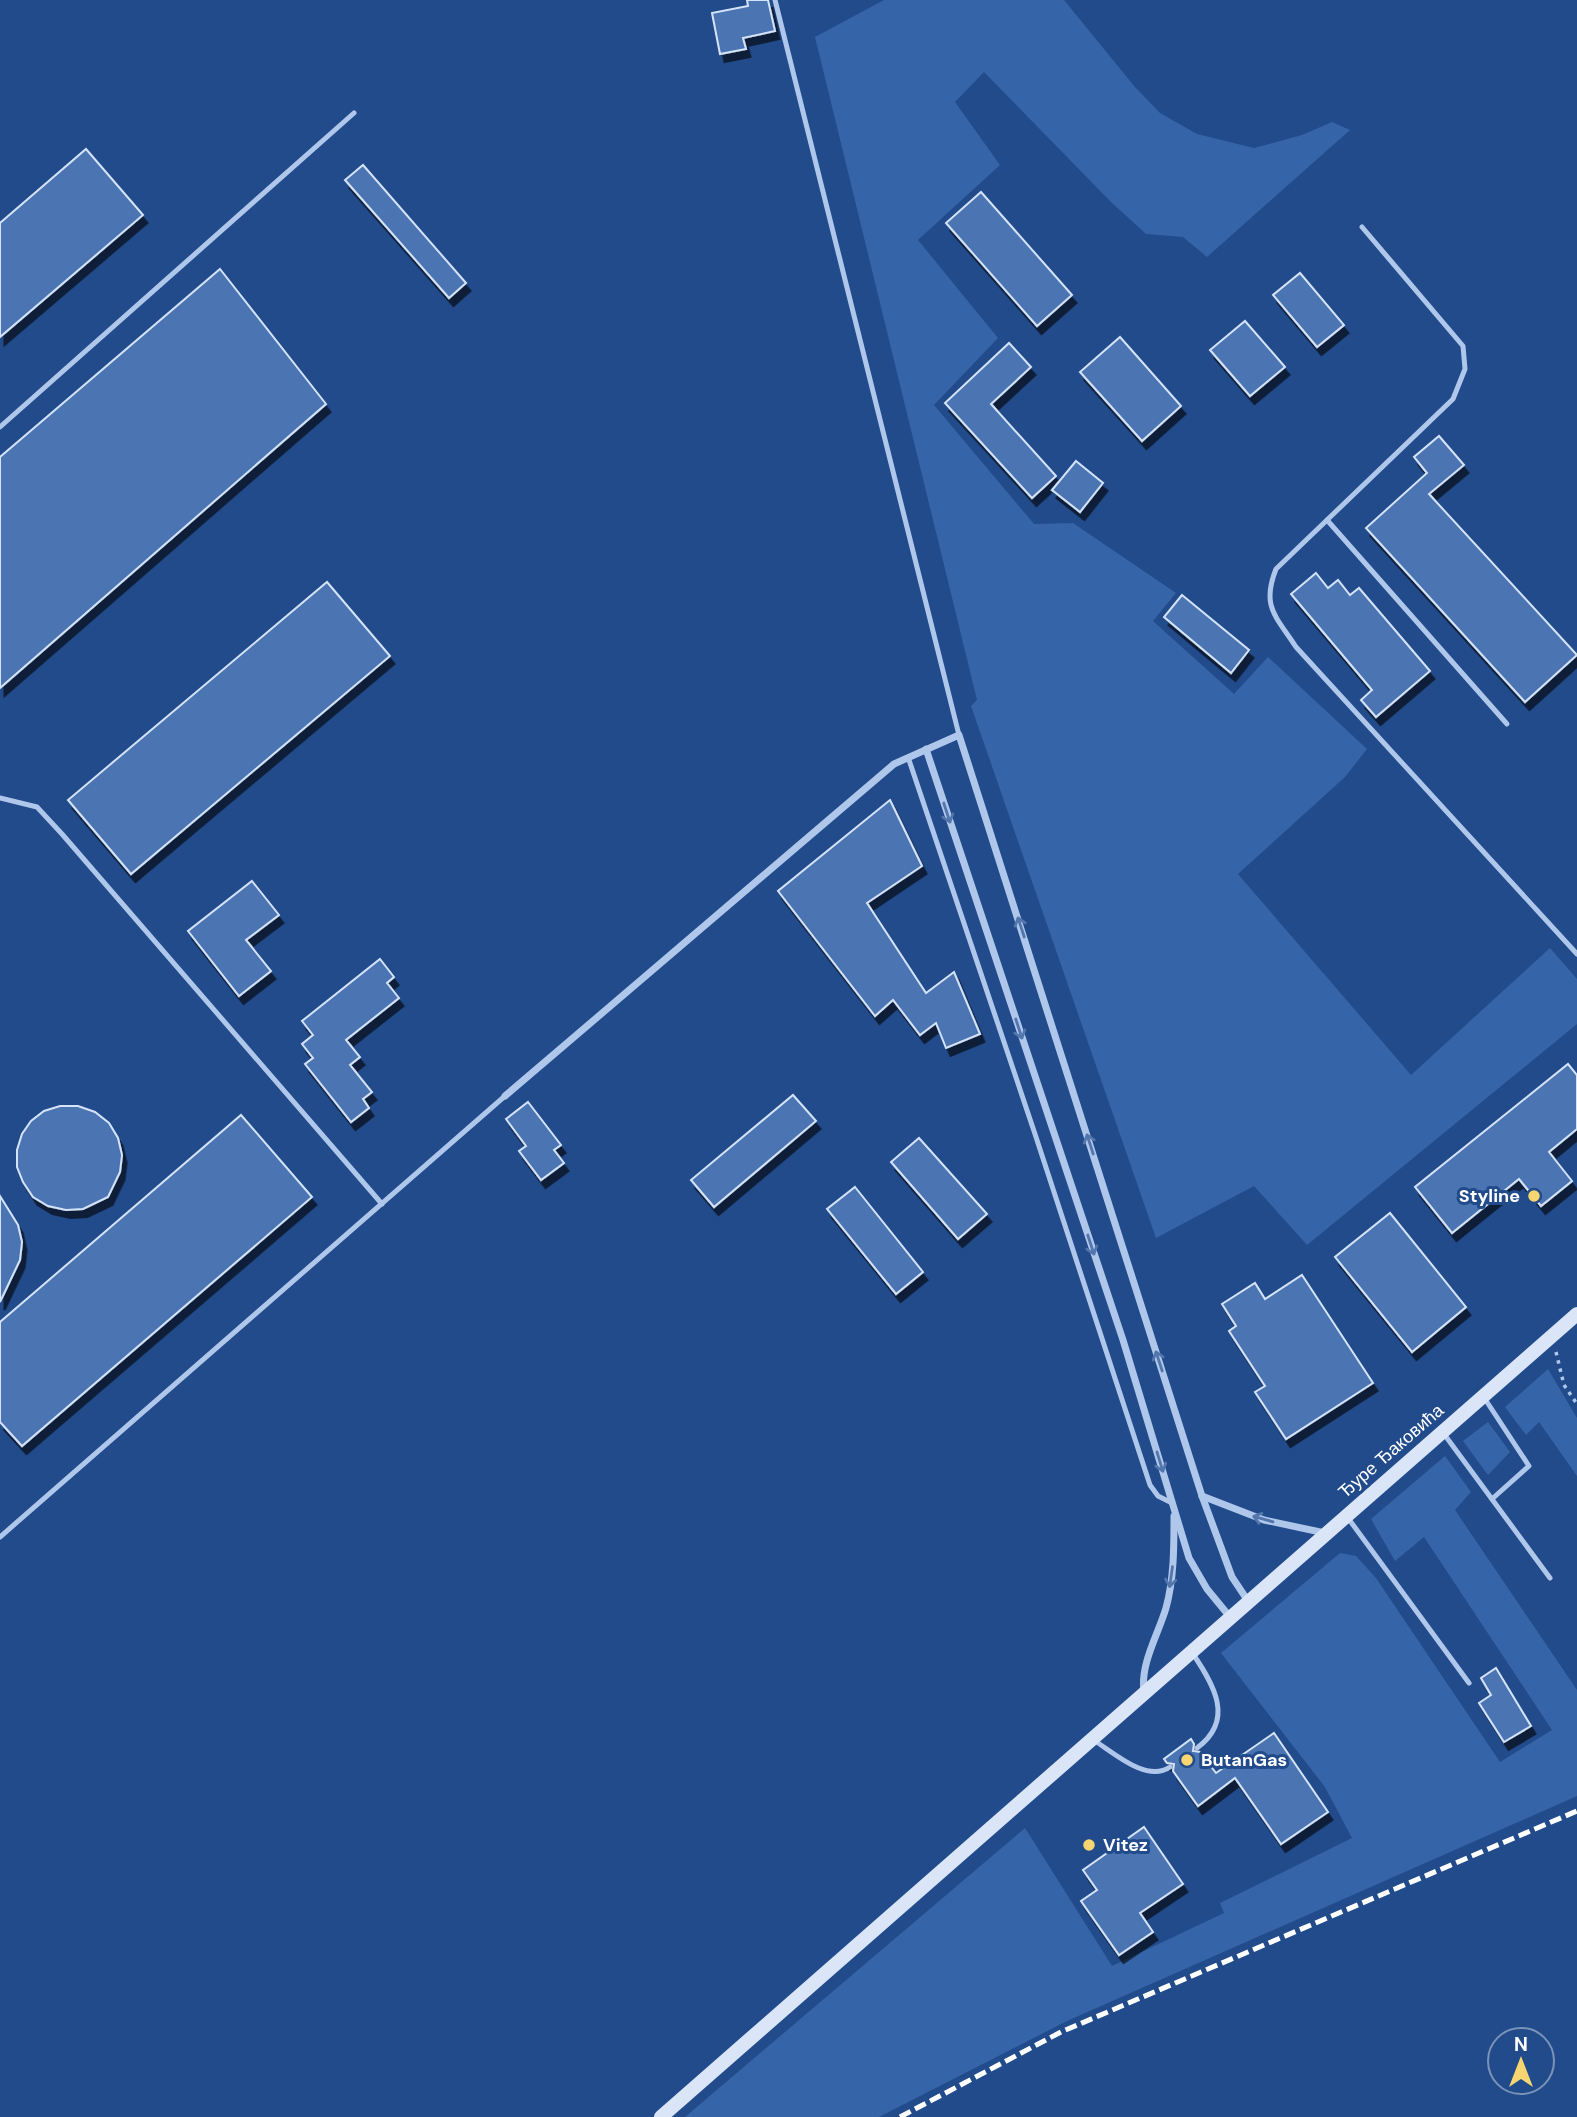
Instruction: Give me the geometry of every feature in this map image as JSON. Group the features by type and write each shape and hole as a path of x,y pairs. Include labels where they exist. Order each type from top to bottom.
{"street":[{"path":"505,1096 894,764 960,735 1202,1496 1232,1577 1248,1601"},
{"path":"926,749 1123,1340 1189,1558 1207,1589 1230,1617"},
{"name":"Ђуре Ђаковића","path":"661,2117 1577,1314"},
{"path":"1202,1496 1264,1520 1320,1533 1327,1532"},
{"path":"1144,1692 1143,1682 1150,1653 1166,1607 1174,1556 1173,1506"}],"lane":[{"path":"775,0 960,735"},
{"path":"0,427 354,113"},
{"path":"1362,227 1463,346 1465,369 1453,399 1276,569 1268,588 1270,609 1297,647 1577,954"},
{"path":"1327,520 1507,724"},
{"path":"908,757 1150,1485 1158,1496 1173,1506"},
{"path":"0,798 37,807 382,1204"},
{"path":"0,1537 505,1096"},
{"path":"1483,1396 1529,1466 1492,1499"},
{"path":"1442,1432 1550,1578"},
{"path":"1346,1516 1469,1682"},
{"path":"1192,1651 1209,1679 1219,1705 1218,1719 1210,1739 1197,1748"},
{"path":"1092,1740 1138,1768 1164,1772 1170,1767"}],"path":[{"path":"1552,1336 1564,1385 1577,1404"}],"shaded area":[{"path":"884,0 1064,0 1135,87 1160,113 1197,134 1254,148 1302,135 1332,122 1350,130 1207,257 1183,237 1146,234 1111,202 984,72 955,102 1000,165 918,240 998,338 934,405 1034,524 1073,523 1176,593 1153,621 1234,694 1268,657 1367,749 1345,777 1238,874 1411,1075 1550,948 1577,979 1577,1024 1307,1245 1254,1186 1156,1238 971,706 977,700 815,37"},
{"path":"1548,1369 1577,1418 1577,1476 1539,1422 1526,1435 1505,1407"},
{"path":"1488,1422 1510,1452 1488,1475 1463,1441"},
{"path":"1445,1456 1471,1492 1455,1510 1577,1690 1577,1796 1067,2021 879,2117 685,2117 1025,1828 1112,1966 1224,1913 1220,1903 1352,1838 1325,1787 1221,1653 1340,1553 1356,1556 1376,1578 1500,1762 1552,1730 1424,1537 1395,1561 1371,1519"}],"building":[{"path":"747,0 768,0 775,31 743,38 746,49 720,54 712,13 748,6"},
{"path":"86,149 143,215 0,337 0,223"},
{"path":"363,165 466,283 449,298 345,180"},
{"path":"981,192 1072,295 1037,326 946,223"},
{"path":"220,269 326,404 0,688 0,457"},
{"path":"1300,273 1344,325 1317,347 1273,295"},
{"path":"1245,321 1285,367 1250,396 1210,350"},
{"path":"1120,337 1181,406 1142,441 1080,372"},
{"path":"1009,343 1031,367 991,404 1056,476 1032,498 945,403"},
{"path":"1439,436 1464,465 1429,494 1577,655 1525,702 1366,528 1427,473 1414,457"},
{"path":"1076,461 1103,483 1080,512 1052,490"},
{"path":"1316,573 1328,588 1338,580 1350,595 1359,588 1430,671 1376,717 1361,700 1372,690 1291,594"},
{"path":"327,582 390,656 131,874 68,800"},
{"path":"1182,595 1249,650 1231,673 1164,617"},
{"path":"890,800 922,866 867,903 926,993 954,972 980,1034 946,1048 936,1023 920,1035 893,1000 875,1016 778,891"},
{"path":"252,881 279,915 246,940 271,971 239,996 188,931"},
{"path":"380,959 394,977 387,983 399,998 346,1040 360,1057 350,1065 372,1092 363,1099 369,1108 351,1122 305,1064 313,1058 302,1044 313,1035 302,1021"},
{"path":"1568,1064 1577,1075 1577,1129 1549,1152 1572,1181 1541,1206 1519,1179 1452,1233 1415,1187"},
{"path":"793,1095 816,1121 714,1207 691,1180"},
{"path":"528,1102 561,1145 554,1150 564,1163 541,1180 519,1151 526,1146 506,1119"},
{"path":"60,1106 78,1106 95,1112 109,1123 118,1138 122,1155 120,1172 108,1197 83,1209 66,1210 48,1206 33,1197 17,1167 17,1150 22,1134 31,1121 44,1111"},
{"path":"241,1115 312,1197 22,1446 0,1422 0,1322"},
{"path":"919,1138 987,1214 958,1239 891,1162"},
{"path":"855,1187 923,1272 896,1294 827,1209"},
{"path":"0,1196 18,1225 22,1242 20,1260 0,1302"},
{"path":"1390,1213 1466,1307 1412,1352 1335,1257"},
{"path":"1302,1275 1373,1383 1286,1439 1255,1392 1265,1386 1229,1331 1236,1326 1222,1304 1255,1283 1265,1299"},
{"path":"1496,1668 1531,1726 1504,1742 1479,1703 1491,1695 1481,1678"},
{"path":"1274,1733 1328,1812 1281,1844 1235,1778 1198,1806 1173,1771 1174,1764 1167,1763 1164,1759 1191,1739 1194,1744 1193,1751 1200,1752 1216,1773"},
{"path":"1144,1827 1183,1884 1140,1913 1153,1932 1119,1955 1081,1901 1097,1890 1083,1870"}],"railway":[{"path":"900,2117 1061,2032 1577,1811"}],"place":[{"name":"Styline","path":"1534,1196"},
{"name":"ButanGas","path":"1187,1760"},
{"name":"Vitez","path":"1089,1845"}]}
